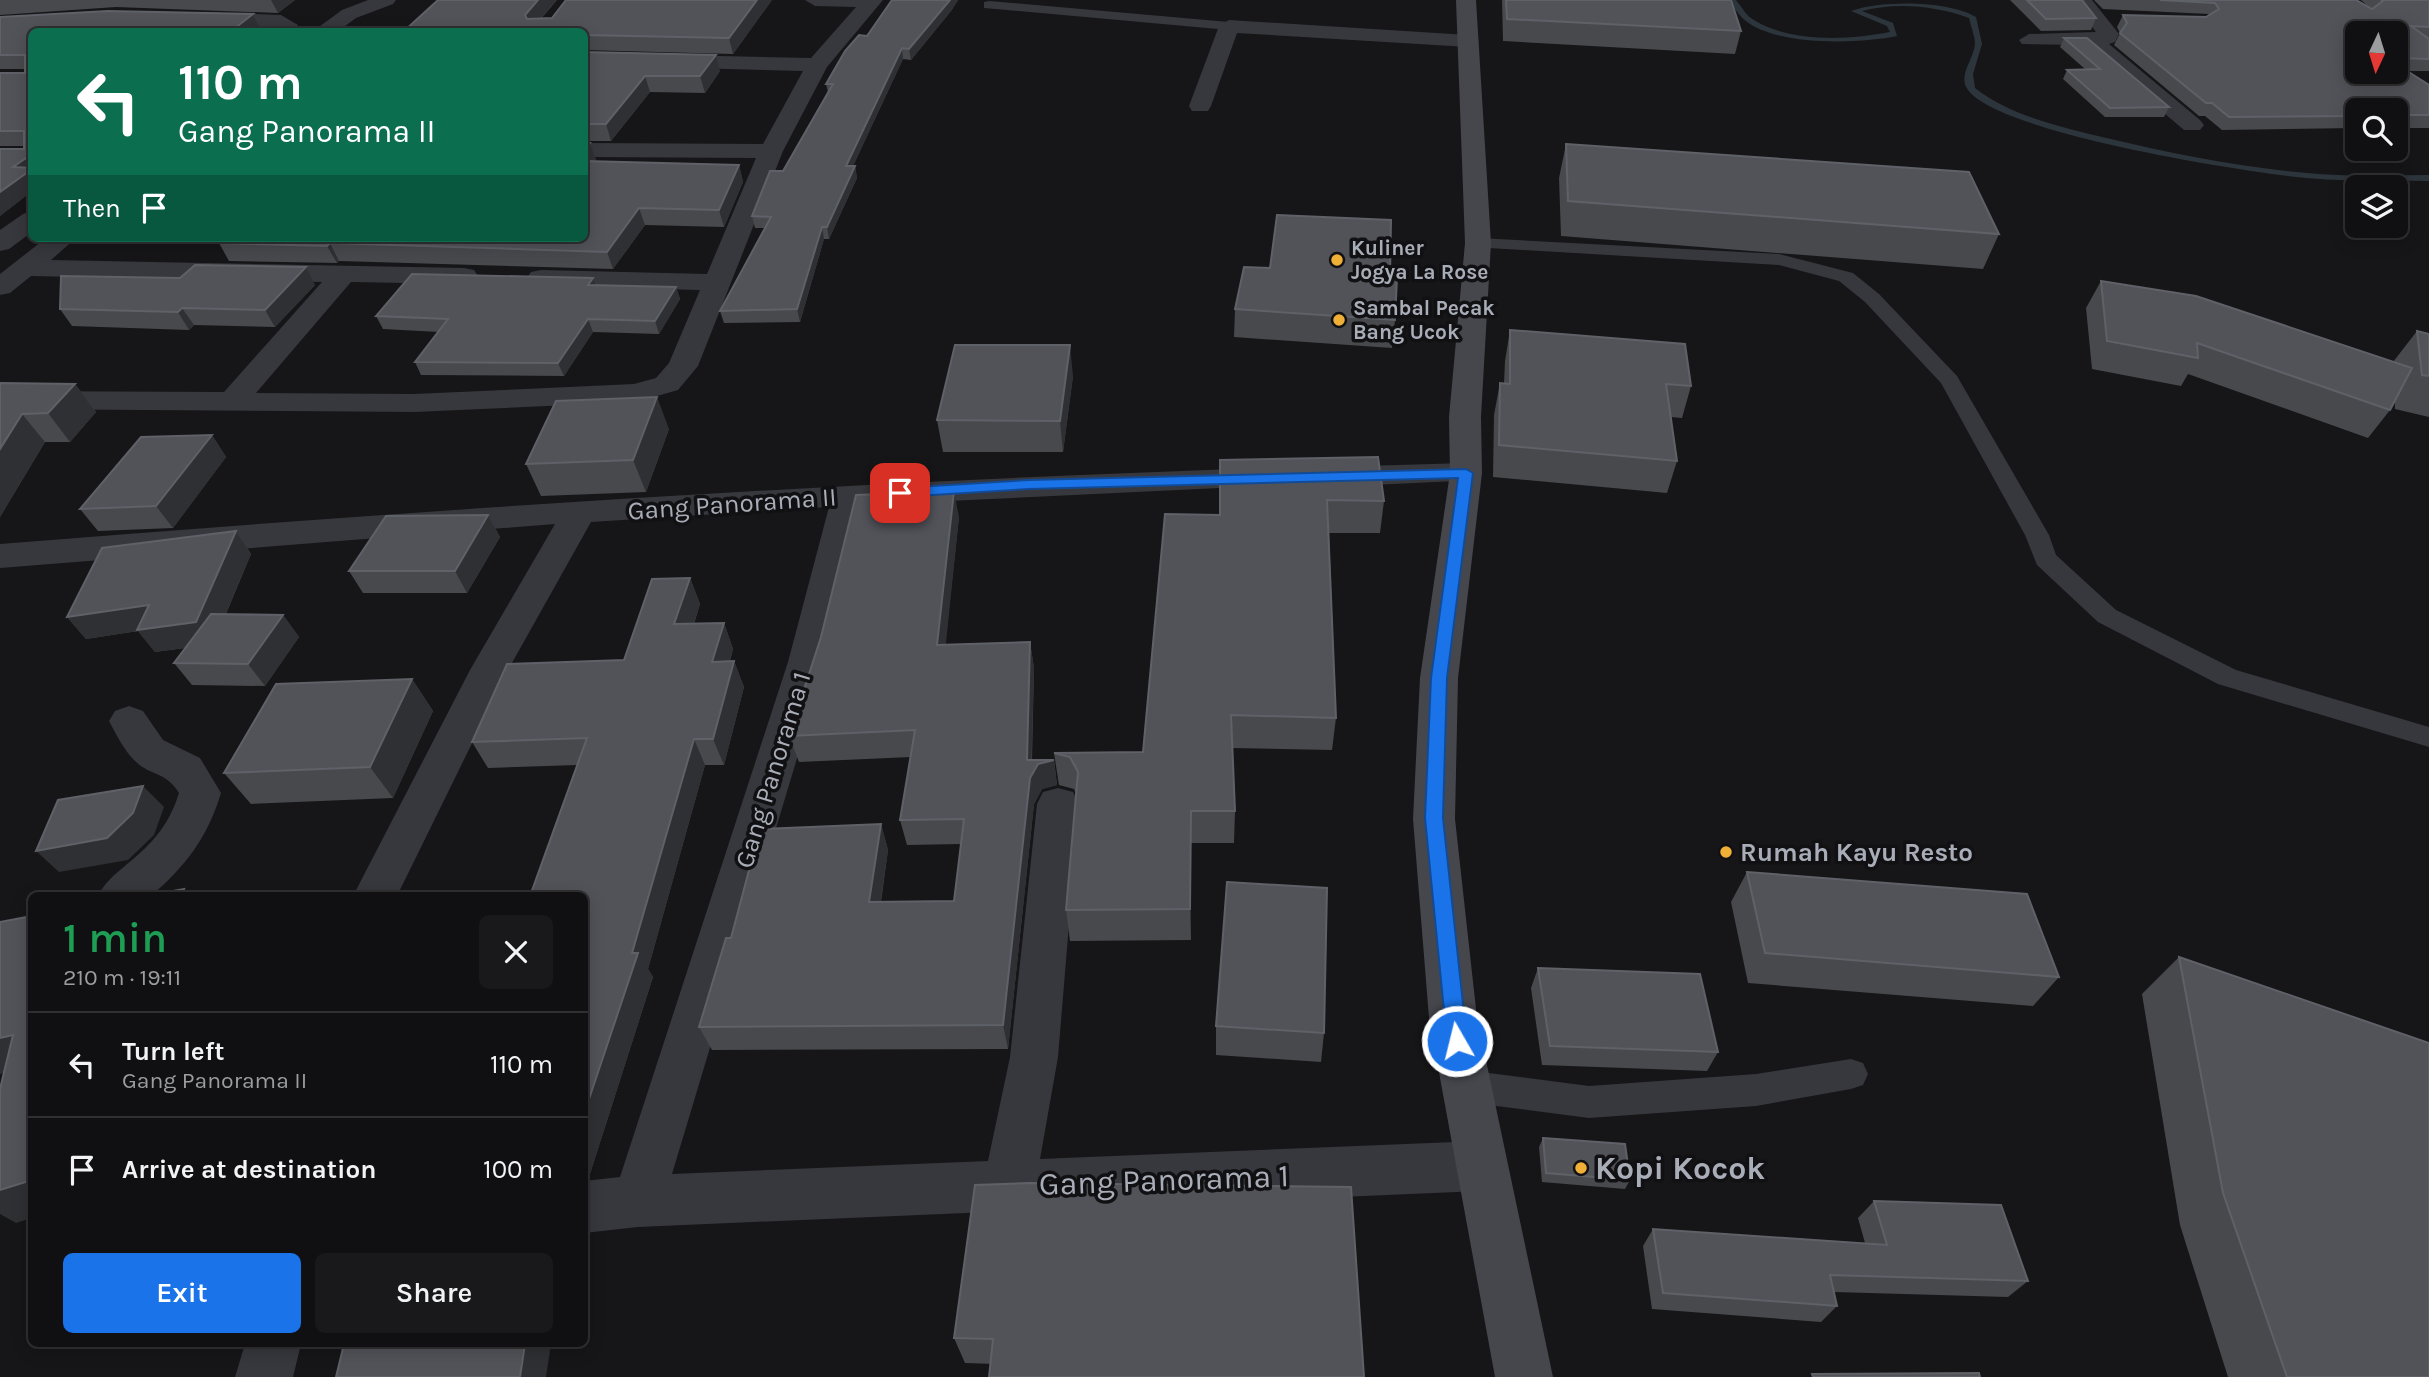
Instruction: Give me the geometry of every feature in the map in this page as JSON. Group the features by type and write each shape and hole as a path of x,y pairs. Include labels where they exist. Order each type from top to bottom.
{"street":[{"path":"328,28 341,19 386,0"},
{"path":"815,0 872,1"},
{"path":"1466,0 1478,243 1465,417 1466,473 1439,678 1434,818 1453,1018 1480,1166 1524,1377"},
{"path":"2081,0 2093,29 2192,125"},
{"path":"0,400 517,400 656,389 679,374 767,159 817,65 872,1"},
{"path":"182,18 273,20 287,23 285,28"},
{"path":"2029,40 2093,29 2121,18"},
{"path":"1200,106 1229,26 1468,40"},
{"path":"588,59 817,65"},
{"path":"588,149 767,159"},
{"path":"588,164 767,159"},
{"path":"0,243 28,222"},
{"path":"0,287 58,242"},
{"path":"24,268 718,282"},
{"path":"231,402 343,274"},
{"name":"Gang Panorama II","path":"0,556 328,529 1029,485 1466,473"},
{"name":"Gang Panorama 1","path":"638,1201 807,662 849,496"},
{"path":"377,892 489,670 578,514"},
{"path":"125,892 174,850 192,822 200,793 186,769 149,751 129,721"},
{"path":"1009,1186 1034,1057 1058,804"},
{"name":"Gang Panorama 1","path":"588,1207 638,1201 1480,1166"},
{"path":"264,1377 273,1347"}],"lane":[{"path":"989,5 1229,26"},
{"path":"1478,243 1779,260 1846,277 1872,298 1950,380 2037,535 2045,559 2107,615 2227,677 2429,737"},
{"path":"1465,1086 1589,1102 1756,1090 1851,1074"}],"building":[{"path":"438,0 538,0 525,15 527,19 552,18 566,0 757,0 729,38 588,35 588,28 407,28"},
{"path":"892,0 950,0 909,49 902,48 846,166 855,166 827,227 822,227 797,309 720,311 771,217 752,216 770,171 783,171 833,84 826,84 845,51 859,35 867,36"},
{"path":"1506,0 1731,0 1741,31 1507,19"},
{"path":"2027,0 2082,0 2096,18 2046,19"},
{"path":"2160,0 2356,0 2372,9 2383,1 2381,0 2429,0 2429,27 2411,26 2429,39 2429,59 2408,58 2408,21 2345,21 2345,84 2408,84 2408,72 2429,85 2429,115 2408,115 2408,98 2345,98 2345,116 2229,117 2212,103 2206,103 2120,33 2127,23 2123,15 2206,17 2219,9 2215,3"},
{"path":"108,11 253,14 235,28 28,28 28,157 13,167 28,168 28,172 0,192 0,149 24,149 24,131 0,131 0,73 25,73 25,55 0,55 0,17"},
{"path":"2064,38 2087,38 2169,107 2110,108 2067,70 2100,69"},
{"path":"588,52 716,55 700,76 645,76 606,124 588,124"},
{"path":"1566,144 1969,172 1999,234 1568,201"},
{"path":"588,161 739,165 719,210 639,208 607,252 330,243 327,246 219,243 588,242"},
{"path":"1277,215 1391,220 1390,276 1397,277 1395,320 1235,309 1244,267 1270,268"},
{"path":"195,265 306,267 265,310 182,308 178,312 60,309 61,276 180,278"},
{"path":"412,274 593,278 588,285 676,287 655,321 588,319 558,363 415,362 448,319 376,316"},
{"path":"2101,281 2196,296 2412,368 2390,410 2197,343 2198,358 2107,341"},
{"path":"1510,330 1685,344 1691,386 1666,384 1677,461 1499,445 1500,383 1510,384"},
{"path":"2417,331 2429,334 2429,376 2422,375"},
{"path":"955,345 1070,345 1060,421 937,420"},
{"path":"0,383 75,384 48,413 22,414 0,449"},
{"path":"657,397 633,460 526,464 556,401"},
{"path":"212,435 156,506 80,509 141,437"},
{"path":"1378,457 1384,501 1327,500 1336,718 1231,715 1235,811 1191,811 1190,909 1066,910 1078,772 1070,757 1054,753 1143,752 1165,514 1220,515 1220,460"},
{"path":"954,491 937,645 1030,642 1027,760 1054,760 1038,764 1030,778 1003,1025 699,1027 726,938 731,938 760,829 881,824 869,902 954,901 964,819 900,820 915,730 789,736 821,637 856,495"},
{"path":"488,515 455,571 349,571 386,516"},
{"path":"236,531 196,622 137,630 149,605 67,617 102,548"},
{"path":"690,578 674,624 724,623 712,662 734,661 713,739 694,739 632,953 638,953 588,1102 588,892 531,892 587,738 472,742 507,664 624,660 652,579"},
{"path":"211,614 283,615 248,664 174,663"},
{"path":"412,679 370,767 224,773 276,684"},
{"path":"143,786 133,813 107,838 36,851 58,800"},
{"path":"1747,872 2027,894 2059,977 1765,953"},
{"path":"1227,882 1327,888 1324,1033 1216,1026"},
{"path":"28,917 28,1181 0,1190 0,1089 13,1035 0,1038 0,922"},
{"path":"2179,957 2429,1043 2429,1377 2287,1377 2223,1193"},
{"path":"1538,968 1700,974 1718,1052 1550,1046"},
{"name":"Kopi Kocok","path":"1543,1138 1625,1144 1630,1180 1546,1173"},
{"path":"1029,1183 1351,1187 1364,1377 989,1377 993,1339 954,1338 975,1185"},
{"path":"1874,1201 2001,1205 2028,1281 1830,1275 1837,1306 1663,1293 1653,1229 1887,1245"},
{"path":"343,1347 525,1347 520,1377 336,1377"},
{"path":"1979,1373 1980,1377 1813,1377 1812,1374"}],"waterway":[{"path":"1732,0 1747,19 1764,28 1800,36 1841,39 1894,34 1890,25 1855,11 1898,4 1944,8 1972,17 1978,44 1968,79 1971,89 1989,104 2024,118 2120,144 2263,170 2325,177 2429,178"}],"place":[{"name":"Kuliner Jogya La Rose","path":"1337,260"},
{"name":"Sambal Pecak Bang Ucok","path":"1339,320"},
{"name":"Rumah Kayu Resto","path":"1726,852"},
{"name":"Kopi Kocok","path":"1581,1168"}],"route":[{"path":"900,493 1029,485 1466,473 1439,678 1434,818 1457,1041"}]}
